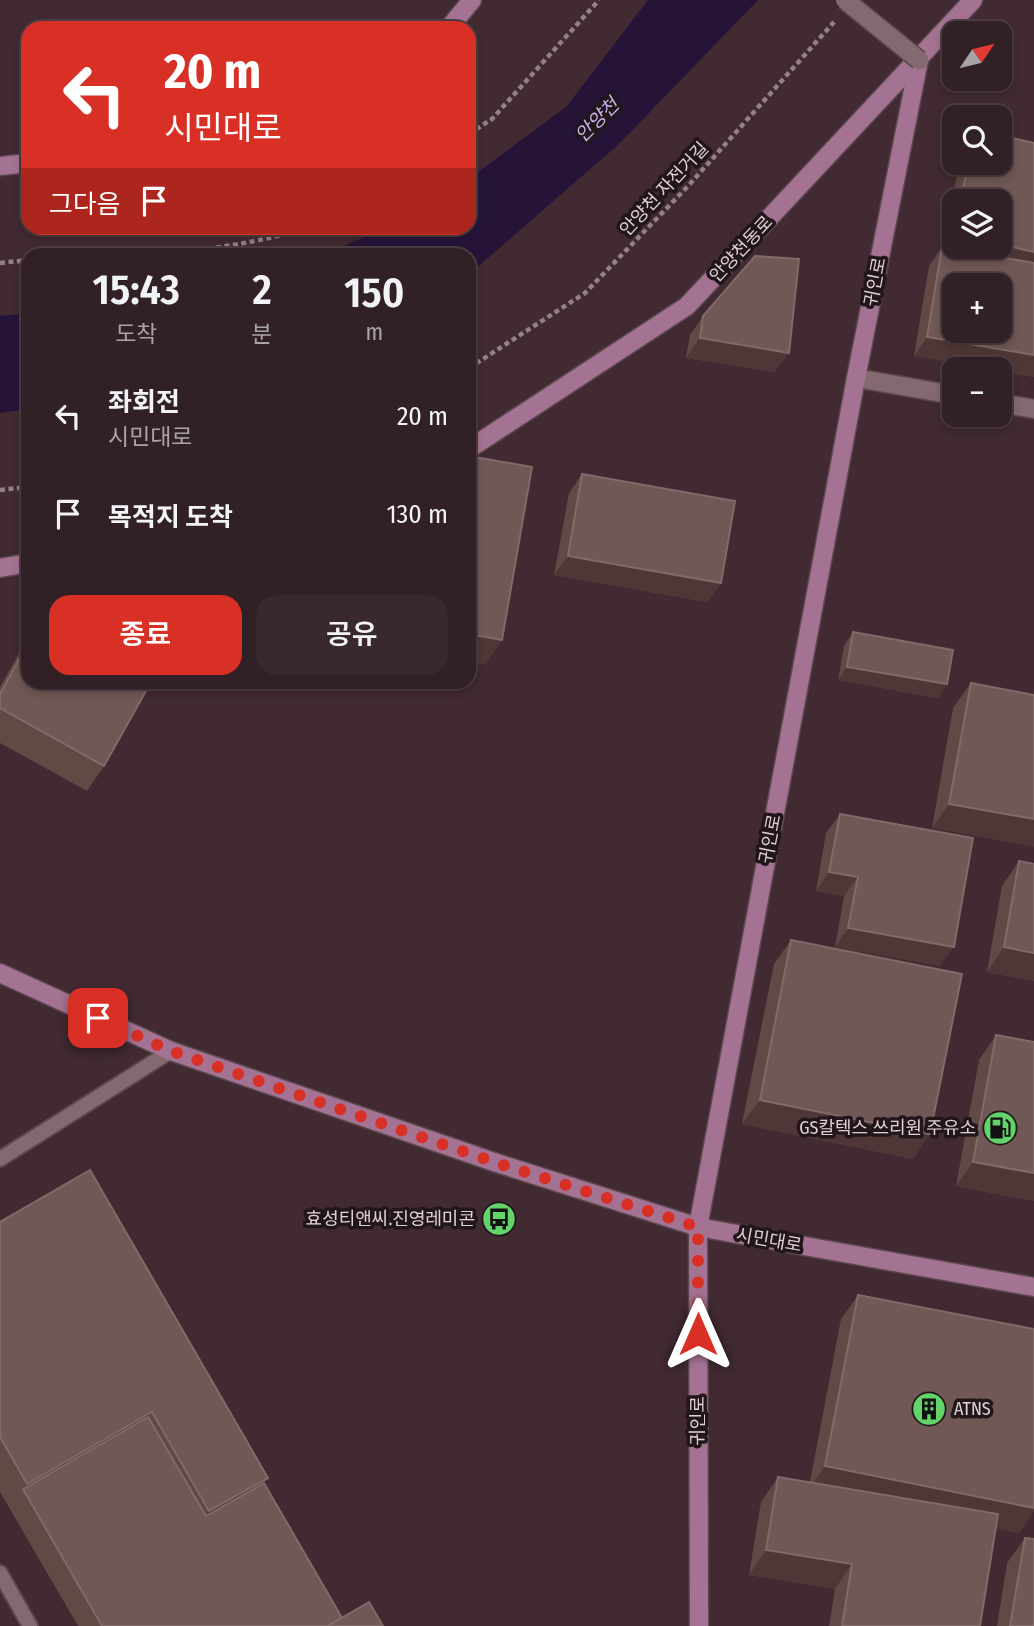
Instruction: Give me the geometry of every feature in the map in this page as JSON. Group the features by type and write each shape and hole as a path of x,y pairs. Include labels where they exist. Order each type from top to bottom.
{"street":[{"path":"455,21 472,0"},
{"path":"845,0 919,60"},
{"name":"안양천동로","path":"476,444 687,306 973,0"},
{"name":"귀인로","path":"699,1626 698,1227 856,377 919,60"},
{"path":"0,166 21,164"},
{"path":"856,377 942,393"},
{"path":"1012,405 1034,409"},
{"path":"0,568 21,564"},
{"name":"시민대로","path":"0,973 171,1051 484,1158 698,1227 1034,1287"}],"lane":[{"path":"0,1158 171,1051"},
{"path":"0,1573 30,1626"}],"path":[{"path":"476,129 492,119 600,0"},
{"name":"안양천 자전거길","path":"476,363 585,293 689,185 835,20"},
{"path":"208,248 283,235"},
{"path":"0,263 21,261"},
{"path":"0,490 21,488"}],"water":[{"name":"안양천","path":"648,0 758,0 619,144 476,268 476,248 339,248 370,235 476,235 476,174 567,106"},
{"path":"21,314 21,410 0,413 0,316"}],"building":[{"path":"1012,138 1034,143 1034,252 1012,247 1012,189 963,189 966,175 1012,175"},
{"path":"942,247 942,259 1011,259 1034,263 1034,355 963,343 1012,343 1012,273 942,273 942,340 927,337"},
{"path":"755,256 799,259 789,353 700,338 703,316"},
{"path":"476,457 532,467 502,640 476,635"},
{"path":"582,474 735,501 721,583 568,556"},
{"path":"853,632 953,650 947,684 847,667"},
{"path":"21,656 21,689 147,689 104,766 0,708 0,694"},
{"path":"971,683 1034,695 1034,819 949,804"},
{"path":"840,814 973,838 954,947 848,928 858,877 829,872"},
{"path":"1019,861 1034,864 1034,953 1004,947"},
{"path":"791,940 962,974 930,1134 760,1100"},
{"name":"GS칼텍스 쓰리원 주유소","path":"996,1035 1034,1042 1034,1173 973,1162"},
{"path":"90,1170 268,1478 209,1511 152,1412 27,1484 0,1437 0,1222"},
{"name":"ATNS","path":"858,1295 1034,1329 1034,1508 825,1466"},
{"path":"148,1417 206,1516 264,1483 342,1618 328,1626 102,1626 23,1489"},
{"path":"778,1477 998,1514 980,1626 842,1626 852,1564 766,1550"},
{"path":"1025,1538 1034,1539 1034,1626 1010,1626"},
{"path":"369,1602 383,1626 328,1626"}],"place":[{"name":"GS칼텍스 쓰리원 주유소","path":"1000,1128"},
{"name":"효성티앤씨.진영레미콘","path":"499,1219"},
{"name":"ATNS","path":"929,1409"}],"route":[{"path":"98,1018 171,1051 497,1163 698,1227 698,1334"}]}
